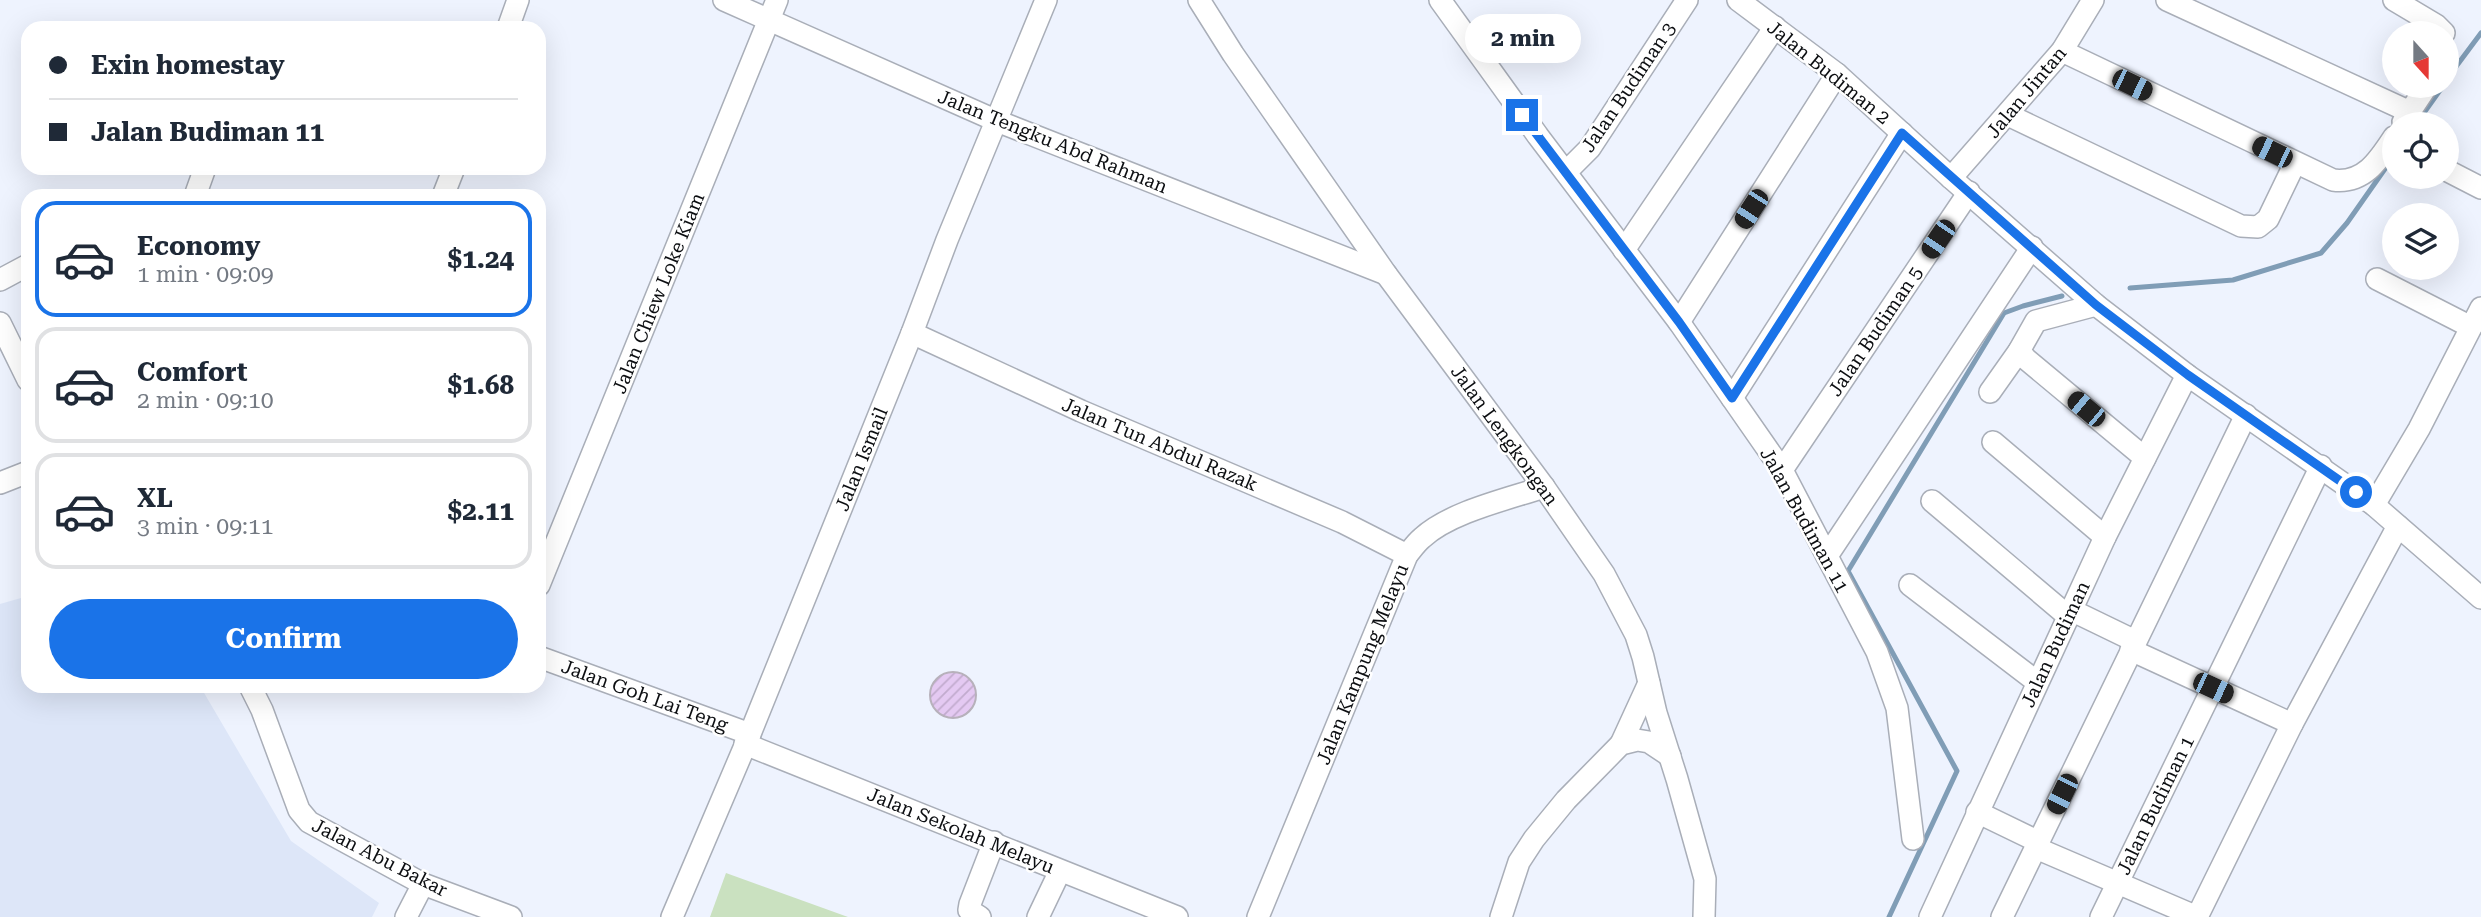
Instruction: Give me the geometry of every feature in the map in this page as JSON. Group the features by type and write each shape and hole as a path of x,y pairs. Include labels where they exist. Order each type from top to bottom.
{"street":[{"path":"510,21 518,0"},
{"name":"Jalan Tengku Abd Rahman","path":"723,0 774,9 997,121 1386,274"},
{"name":"Jalan Ismail","path":"672,917 748,739 1046,0"},
{"name":"Jalan Lengkongan","path":"1199,0 1233,54 1386,274 1544,487 1604,574 1636,635 1705,879 1704,917"},
{"name":"Jalan Budiman 11","path":"1440,0 1538,136 1679,322 1782,470 1877,652 1897,708 1913,839"},
{"name":"Jalan Budiman 3","path":"1566,172 1590,148 1687,0"},
{"name":"Jalan Budiman 2","path":"1738,0 1837,74 2096,305 2188,375 2374,505 2481,598"},
{"name":"Jalan Jintan","path":"1951,178 2062,51 2093,0"},
{"path":"2167,0 2394,112"},
{"path":"2400,1 2430,21"},
{"name":"Jalan Chiew Loke Kiam","path":"546,568 774,9"},
{"path":"1625,250 1775,27"},
{"path":"2062,51 2319,175 2346,182 2362,176 2382,155"},
{"path":"1679,322 1837,74"},
{"path":"2008,115 2241,226 2258,226 2268,219 2295,163"},
{"path":"1732,398 1902,133"},
{"path":"2459,177 2481,188"},
{"name":"Jalan Budiman 5","path":"1782,470 1969,192"},
{"path":"1827,556 2032,247"},
{"path":"0,280 21,269"},
{"path":"2374,505 2419,429 2476,318 2377,279"},
{"path":"1990,392 2036,321 2096,305"},
{"path":"0,323 21,366"},
{"name":"Jalan Tun Abdul Razak","path":"912,333 1081,411 1342,522 1407,555"},
{"path":"2019,351 2145,458"},
{"name":"Jalan Budiman","path":"1930,917 2105,537 2188,375"},
{"path":"2002,917 2246,415"},
{"path":"1993,442 2105,537"},
{"name":"Jalan Budiman 1","path":"2101,917 2321,466"},
{"path":"0,483 21,475"},
{"name":"Jalan Kampung Melayu","path":"1258,917 1407,555 1422,537 1471,510 1544,487"},
{"path":"1932,502 2070,613 2213,688 2292,724"},
{"path":"1978,813 2038,845 2197,917 2292,724 2399,526"},
{"path":"1910,585 2037,682"},
{"name":"Jalan Goh Lai Teng","path":"546,660 748,739"},
{"path":"1501,917 1519,862 1557,810 1621,744 1649,683"},
{"name":"Jalan Abu Bakar","path":"254,693 299,810 309,822 423,884 511,917"},
{"name":"Jalan Sekolah Melayu","path":"748,739 1060,871 1177,917"},
{"path":"1621,744 1637,740 1649,742 1670,756"},
{"path":"980,917 969,910 970,904 994,842"},
{"path":"1038,917 1060,871"},
{"path":"406,917 423,884"}],"shaded area":[{"path":"21,598 21,693 204,693 291,841 379,903 372,917 0,917 0,604"}],"green space":[{"path":"726,873 848,917 710,917"}],"building":[{"path":"953,672 962,673 969,679 975,686 975,704 969,711 962,717 953,718 944,717 937,711 931,704 930,695 931,686 937,679 944,673"}],"waterway":[{"path":"2459,63 2481,33"},
{"path":"2425,112 2434,98"},
{"path":"2130,288 2233,280 2321,253 2347,223 2382,173"},
{"path":"1889,917 1957,771 1848,571 2004,313 2062,296"}],"route":[{"path":"1522,115 1679,322 1732,398 1902,133 2096,305 2188,375 2356,492"}]}
